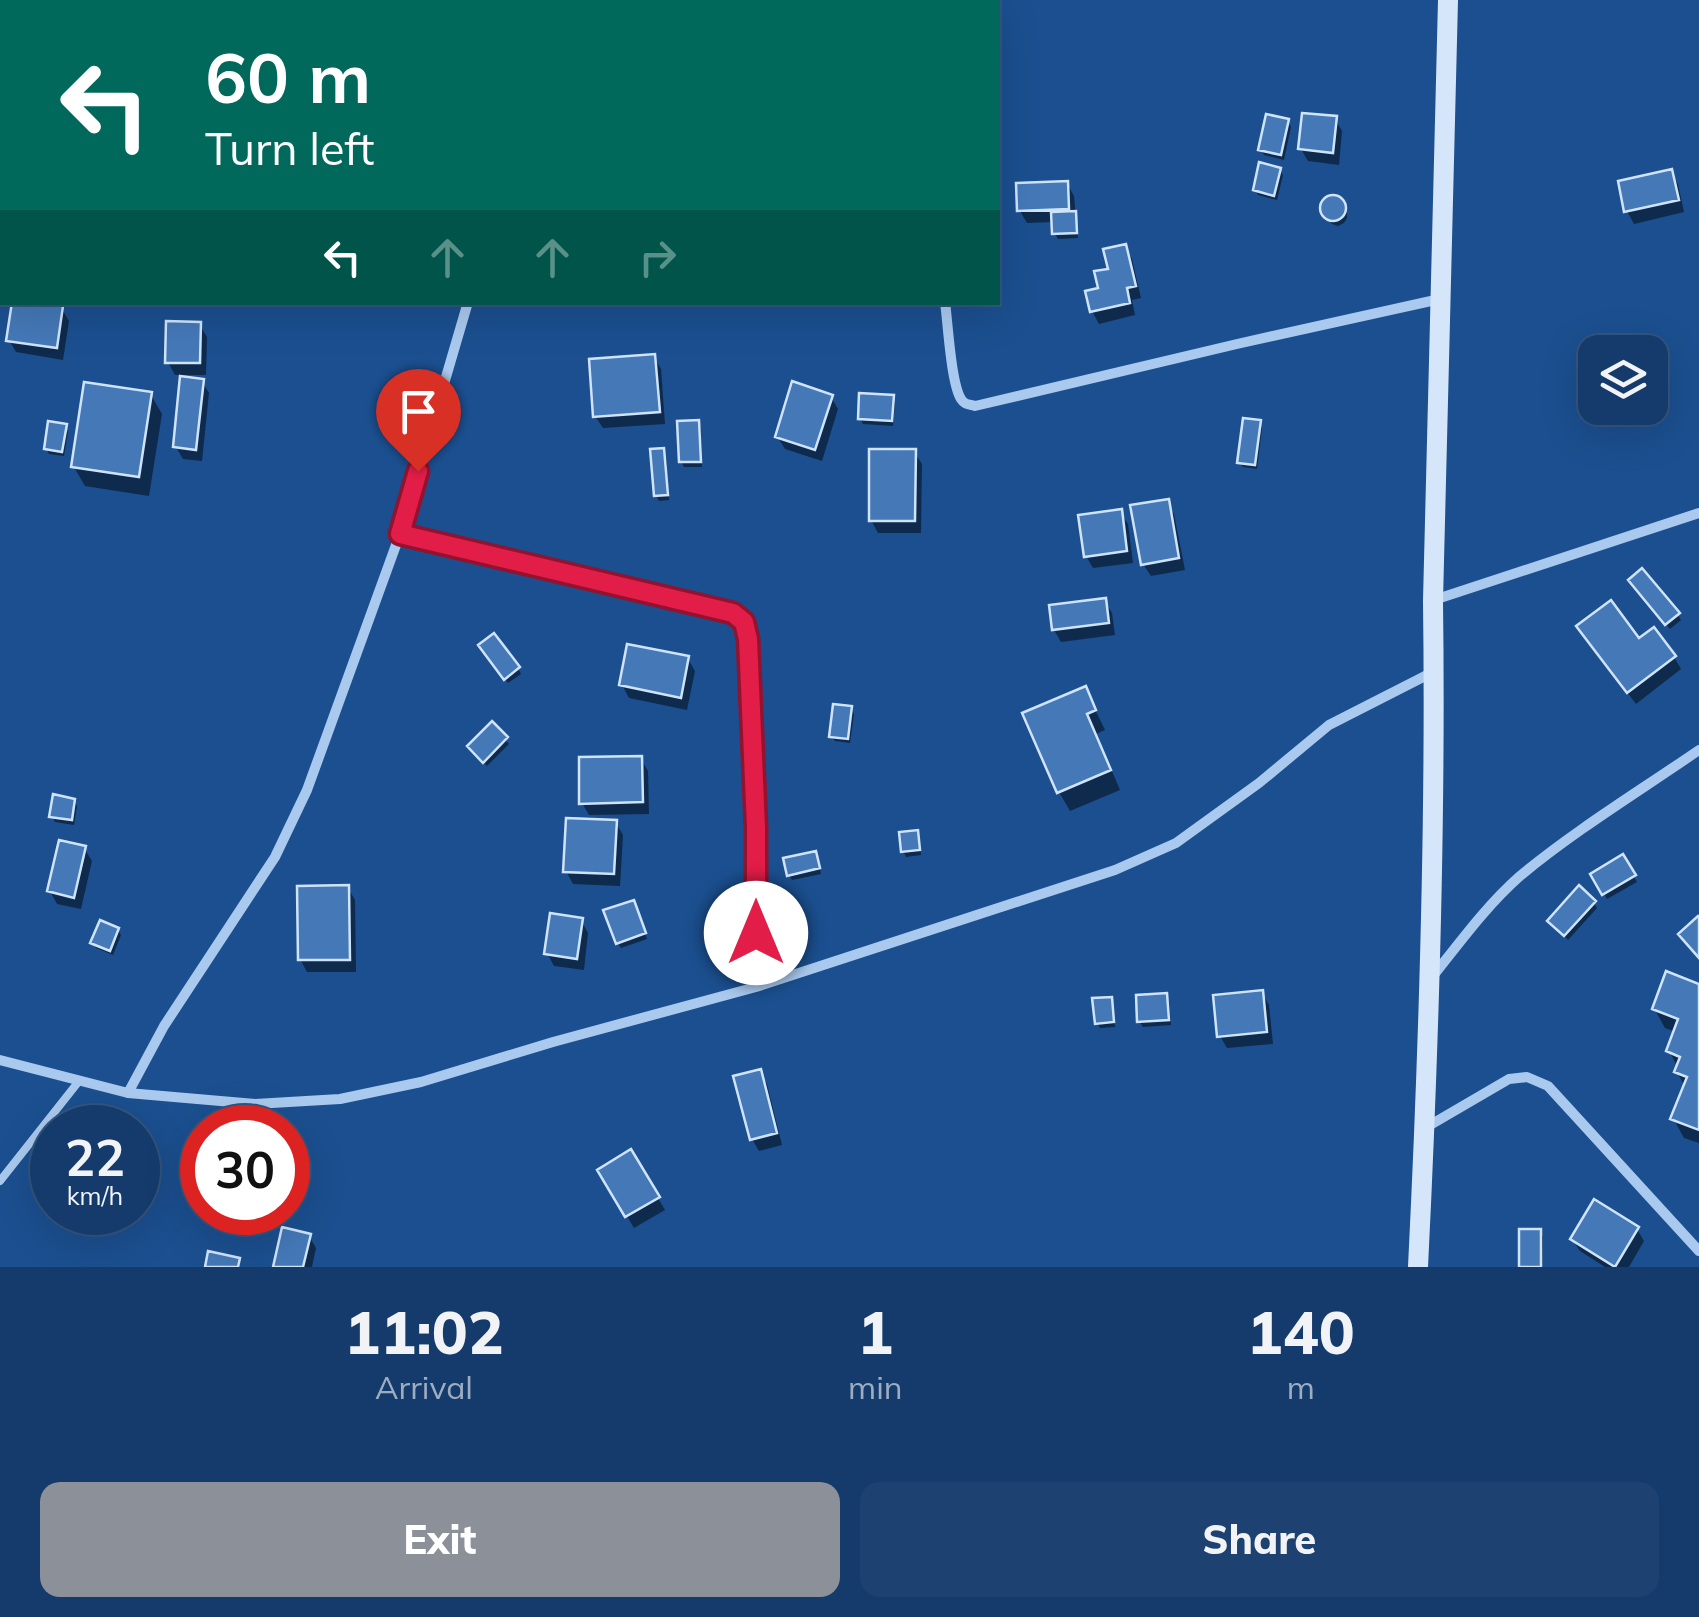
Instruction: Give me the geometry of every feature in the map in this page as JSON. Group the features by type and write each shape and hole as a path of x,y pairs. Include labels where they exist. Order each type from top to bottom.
{"main road":[{"path":"1418,1267 1429,981 1433,601 1448,0"}],"street":[{"path":"945,305 956,384 962,400 975,406 1441,299"},
{"path":"128,1093 164,1026 274,857 307,790 400,534 467,305"},
{"path":"1433,601 1699,513"},
{"path":"400,534 733,613 744,622 756,827 756,987"},
{"path":"0,1060 128,1093 256,1104 340,1099 421,1082 756,987 1115,870 1176,842 1259,783 1329,725 1434,672"},
{"path":"1429,981 1518,879 1699,750"},
{"path":"1425,1128 1509,1079 1527,1077 1548,1086 1699,1251"}],"lane":[{"path":"0,1181 79,1081"}],"building":[{"path":"1302,113 1337,116 1333,153 1298,149"},
{"path":"1266,114 1289,119 1281,155 1258,150"},
{"path":"1259,162 1281,168 1274,196 1253,190"},
{"path":"1672,169 1679,200 1624,212 1618,181"},
{"path":"1068,181 1069,209 1017,211 1016,183"},
{"path":"1333,195 1342,199 1346,208 1342,217 1333,221 1324,217 1320,208 1324,199"},
{"path":"1076,211 1077,233 1052,234 1051,212"},
{"path":"1126,244 1136,286 1127,288 1130,303 1090,312 1085,291 1098,288 1094,271 1108,269 1103,249"},
{"path":"12,305 63,306 57,348 6,341"},
{"path":"166,321 201,322 200,363 165,363"},
{"path":"655,354 660,412 593,417 589,359"},
{"path":"180,376 204,379 196,450 173,447"},
{"path":"792,381 833,395 815,450 775,437"},
{"path":"84,382 152,392 139,477 71,467"},
{"path":"859,393 894,395 892,421 858,419"},
{"path":"1243,418 1261,420 1255,465 1237,463"},
{"path":"699,420 701,462 679,462 677,421"},
{"path":"48,421 67,424 62,452 44,449"},
{"path":"664,448 668,495 654,496 650,449"},
{"path":"869,449 916,449 915,521 869,521"},
{"path":"1169,499 1179,558 1141,565 1130,505"},
{"path":"1122,509 1127,551 1084,557 1078,515"},
{"path":"1642,568 1680,613 1665,625 1628,580"},
{"path":"1106,598 1109,623 1052,630 1049,605"},
{"path":"1611,600 1639,638 1654,627 1676,656 1627,693 1576,626"},
{"path":"494,633 520,667 504,680 478,645"},
{"path":"627,644 689,656 681,698 619,685"},
{"path":"1086,686 1096,710 1087,714 1111,770 1057,793 1022,713"},
{"path":"833,704 852,706 848,739 829,737"},
{"path":"492,721 508,737 483,763 467,746"},
{"path":"642,756 643,802 579,804 579,757"},
{"path":"53,794 75,799 72,820 49,817"},
{"path":"566,818 617,820 614,874 563,872"},
{"path":"918,830 920,850 901,852 899,832"},
{"path":"59,840 86,846 74,898 47,891"},
{"path":"816,851 820,868 787,876 783,858"},
{"path":"1623,854 1636,875 1602,895 1590,874"},
{"path":"349,885 350,960 298,960 297,886"},
{"path":"1579,885 1596,901 1564,936 1547,921"},
{"path":"634,900 646,933 616,944 603,910"},
{"path":"550,913 583,918 577,959 544,954"},
{"path":"1699,917 1699,958 1678,934"},
{"path":"100,920 119,928 110,951 90,943"},
{"path":"1666,971 1699,984 1699,1130 1670,1119 1687,1077 1674,1072 1680,1057 1666,1051 1678,1019 1652,1009"},
{"path":"1263,990 1267,1032 1217,1037 1213,995"},
{"path":"1167,993 1169,1020 1137,1022 1136,995"},
{"path":"1112,997 1114,1022 1095,1024 1092,998"},
{"path":"761,1069 777,1133 750,1140 733,1076"},
{"path":"631,1149 660,1197 625,1217 597,1170"},
{"path":"1594,1199 1639,1227 1615,1267 1570,1239"},
{"path":"1519,1229 1541,1229 1541,1267 1519,1267"},
{"path":"311,1234 303,1267 273,1267 280,1235"},
{"path":"208,1251 240,1258 238,1267 205,1267"}],"route":[{"path":"418,471 400,534 733,613 744,622 756,827 756,933"}]}
